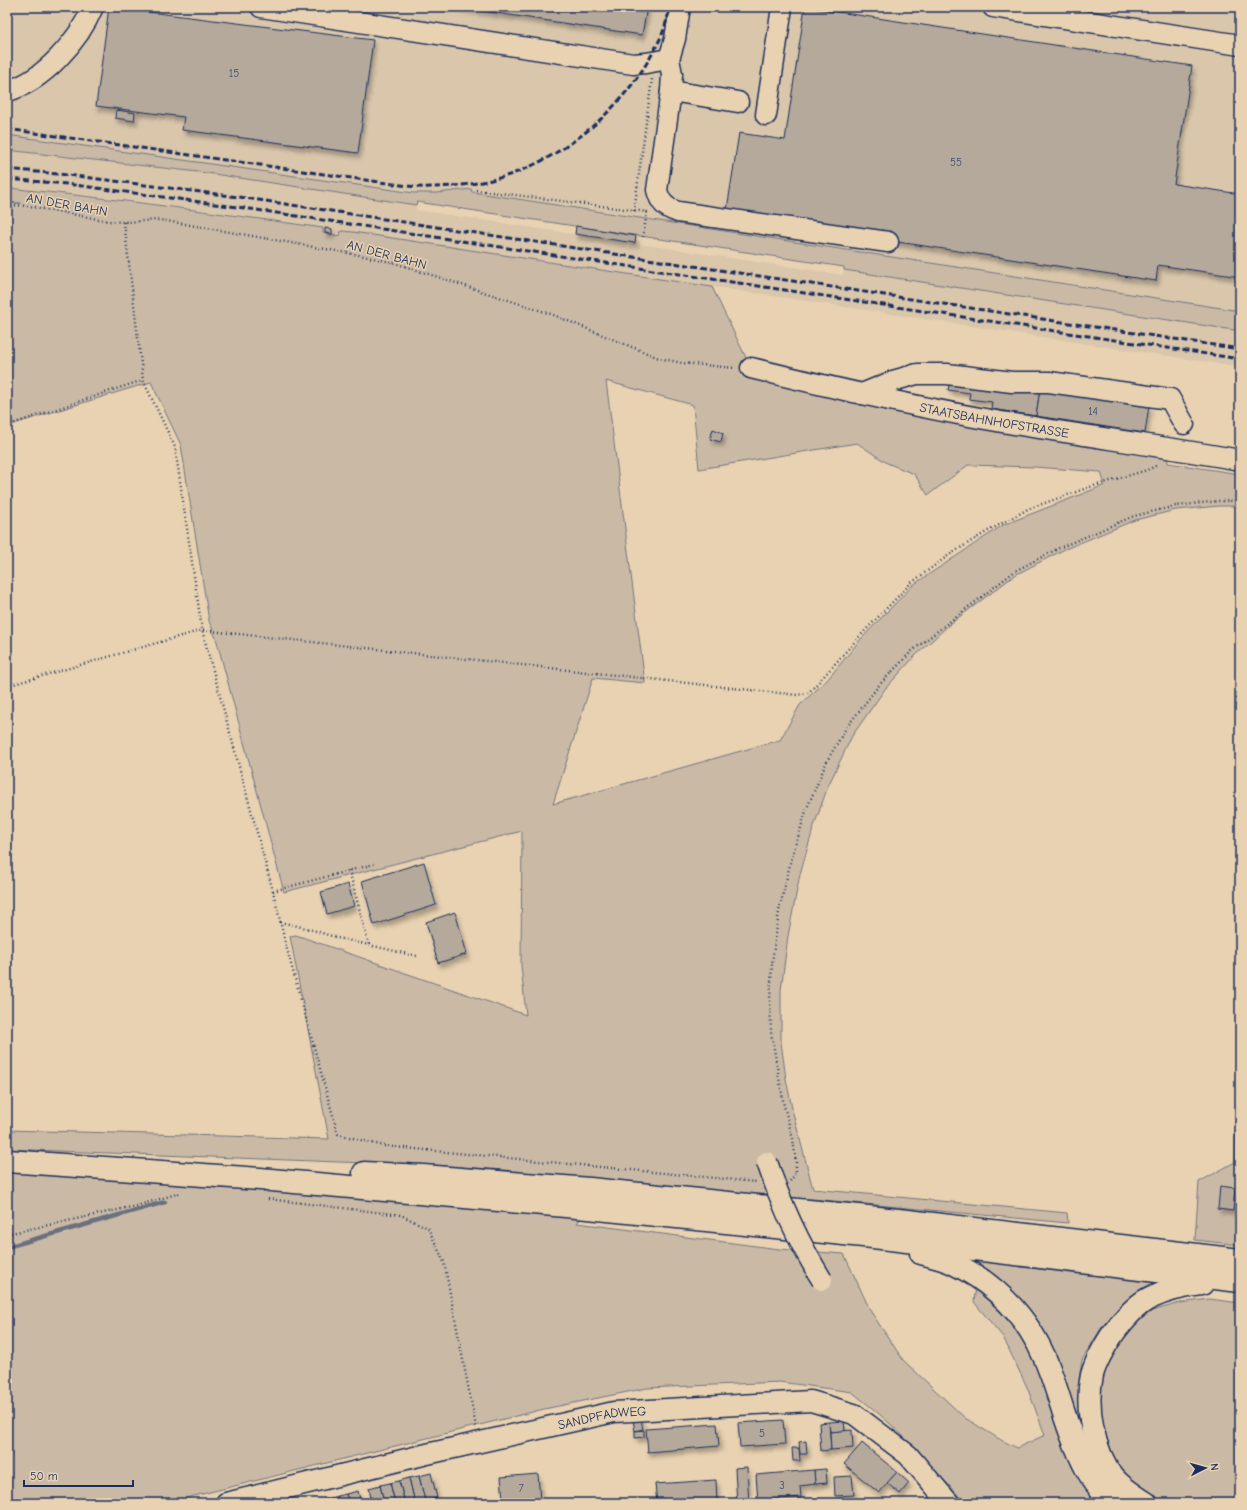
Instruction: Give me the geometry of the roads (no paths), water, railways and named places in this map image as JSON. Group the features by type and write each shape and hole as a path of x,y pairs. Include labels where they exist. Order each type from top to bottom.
{"main road":[{"path":"7,1159 385,1189 873,1237 1237,1281"},
{"path":"7,1159 260,1168 423,1176 590,1189 932,1224 1240,1260"},
{"path":"873,1237 952,1262 984,1280 1005,1298 1022,1319 1038,1344 1051,1372 1080,1458 1096,1485 1114,1503"},
{"path":"1146,1503 1134,1496 1113,1477 1100,1456 1089,1410 1092,1374 1108,1340 1126,1317 1148,1298 1179,1287 1237,1281"}],"street":[{"path":"7,91 31,81 50,66 73,42 93,7"},
{"path":"261,7 633,64 662,60"},
{"path":"662,60 675,39 680,7"},
{"path":"766,115 782,7"},
{"path":"993,7 1240,45"},
{"path":"662,60 672,74 657,190 663,205 678,212 888,242"},
{"path":"671,91 738,102"},
{"name":"STAATSBAHNHOFSTRASSE","path":"751,368 862,394 985,419 1240,460"},
{"path":"862,394 896,380 917,374 947,374 1012,382 1049,382 1170,399 1184,424"},
{"path":"767,1162 792,1226 822,1280"},
{"name":"SANDPFADWEG","path":"226,1503 479,1442 614,1412 811,1401 854,1414 908,1455 949,1503"}],"waterway":[{"path":"7,1247 165,1202"}],"railway":[{"path":"7,129 415,187 442,187 483,182 510,175 544,160 585,133 603,117 620,99 648,60 662,35 671,7"},
{"path":"7,169 68,175 239,197 1240,349"},
{"path":"7,179 67,184 237,207 1240,359"}]}
